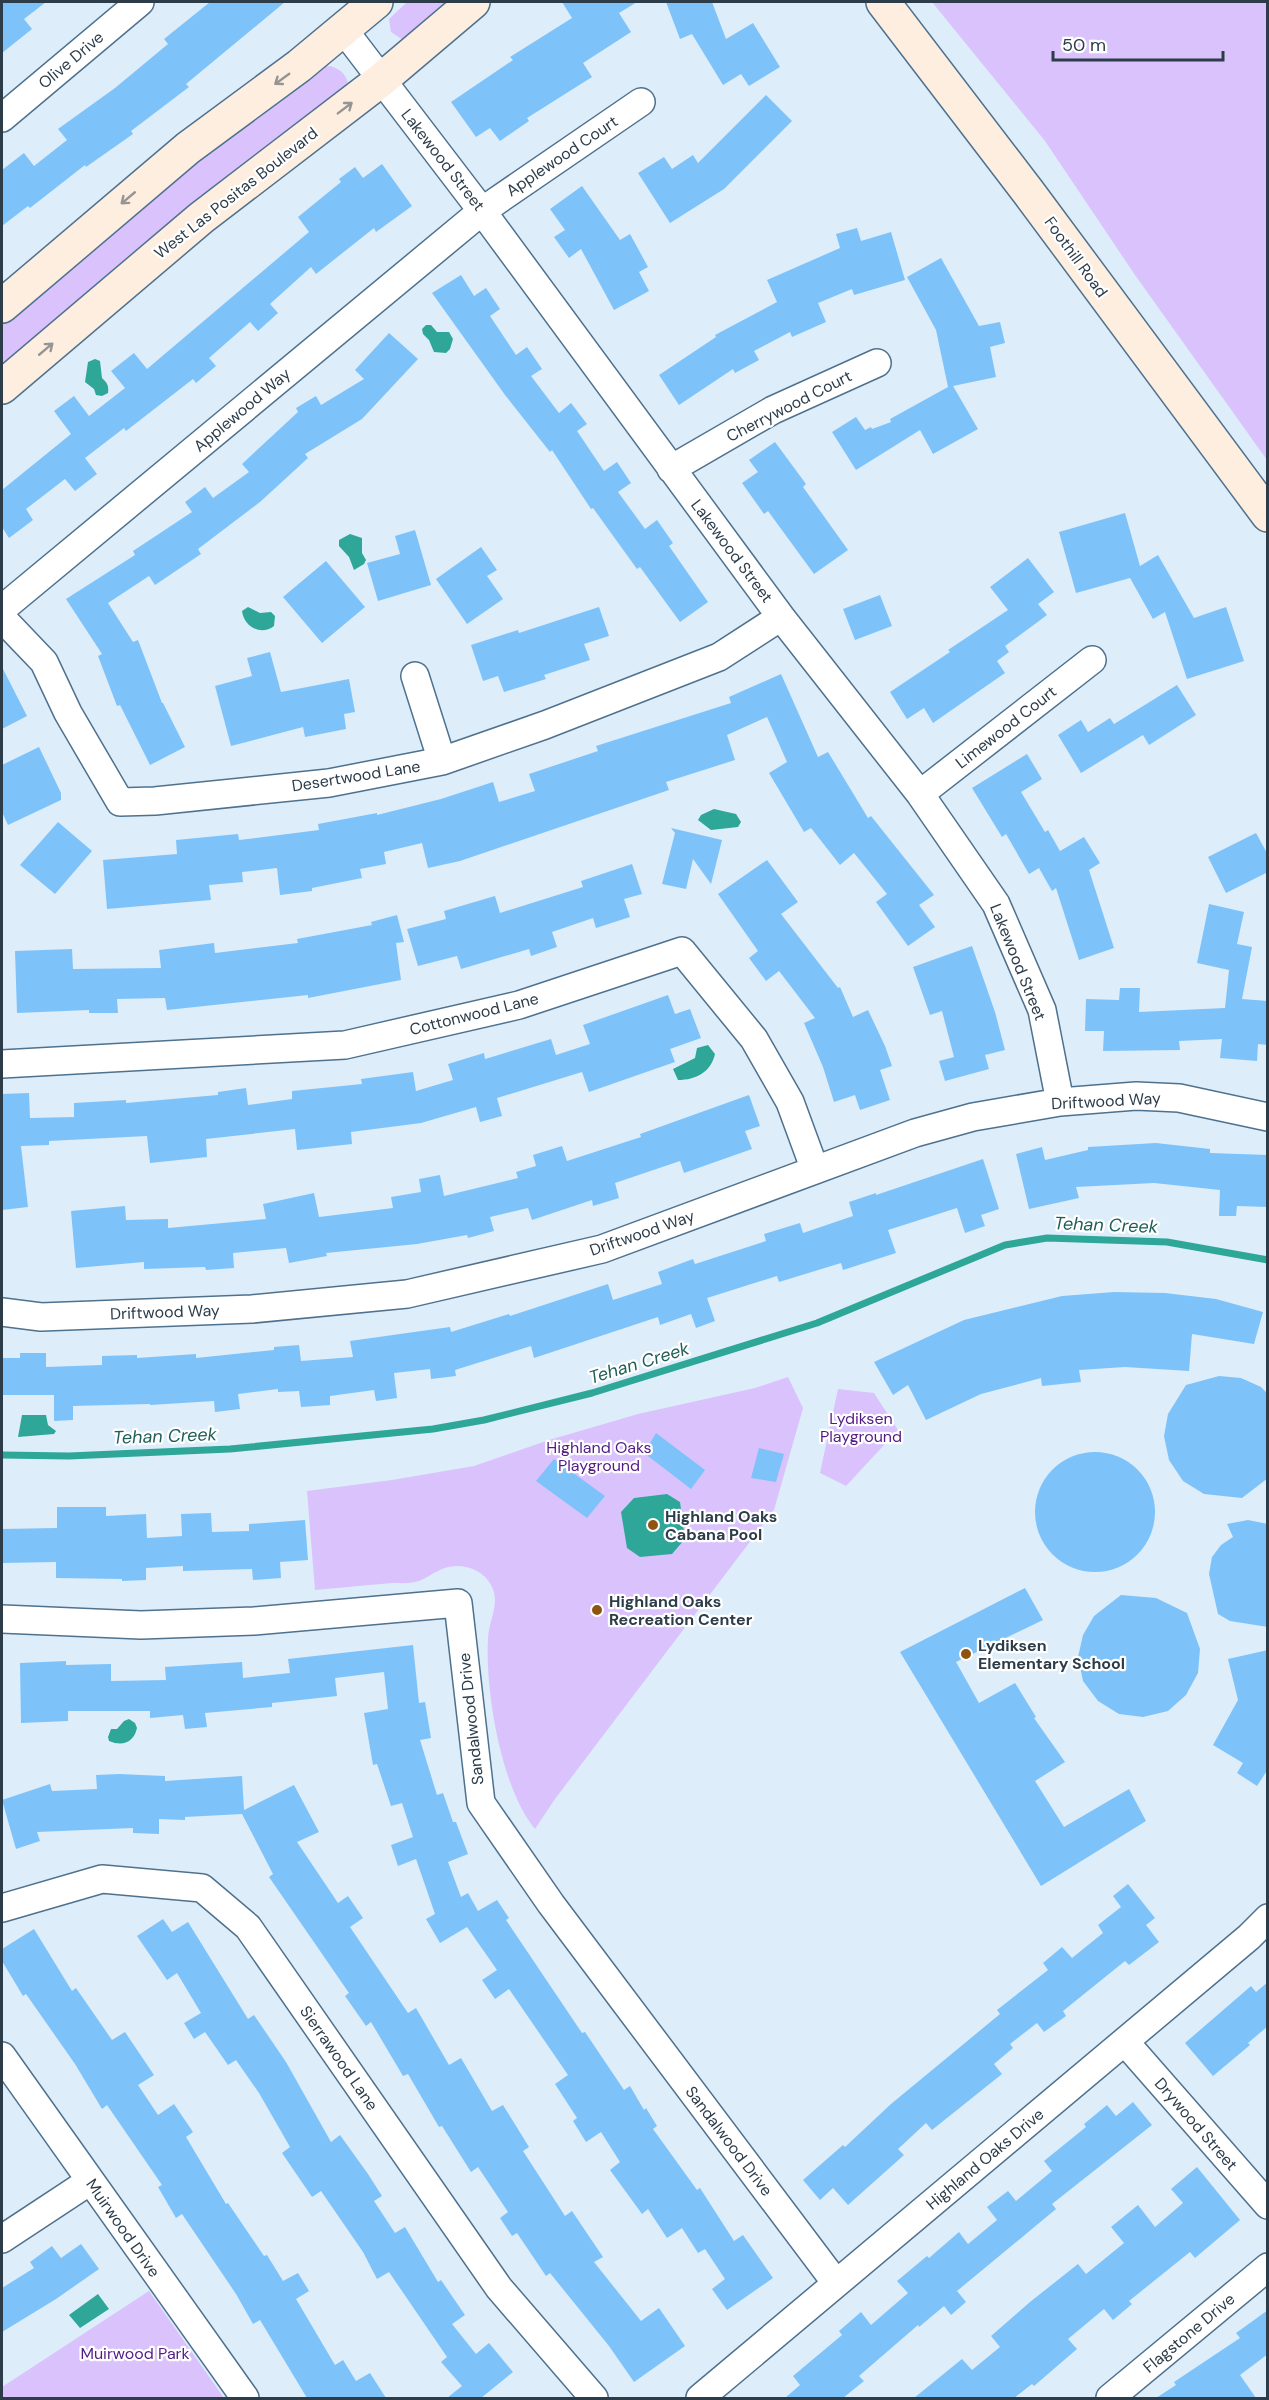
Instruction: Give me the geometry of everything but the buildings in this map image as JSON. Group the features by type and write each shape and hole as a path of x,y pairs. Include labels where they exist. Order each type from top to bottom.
{"main road":[{"path":"2,306 188,148 300,66 376,2"},
{"name":"West Las Positas Boulevard","path":"2,387 201,218 381,80 473,2"},
{"name":"Foothill Road","path":"883,2 1029,193 1268,515"}],"street":[{"name":"Olive Drive","path":"2,118 140,2"},
{"name":"Lakewood Street","path":"343,29 482,211 781,617 920,794 996,904 1041,1010 1060,1102"},
{"name":"Applewood Court","path":"482,211 641,102"},
{"name":"Applewood Way","path":"2,609 482,211"},
{"name":"Cherrywood Court","path":"671,469 773,410 877,363"},
{"name":"Desertwood Lane","path":"2,618 44,662 68,713 120,802 155,801 329,783 442,761 545,725 719,657 781,617"},
{"name":"Limewood Court","path":"920,794 1092,660"},
{"path":"415,676 442,761"},
{"name":"Cottonwood Lane","path":"2,1064 345,1045 519,1005 682,951 754,1039 790,1102 815,1170"},
{"name":"Driftwood Way","path":"2,1312 41,1317 252,1309 406,1294 602,1250 915,1133 974,1117 1060,1102 1136,1096 1179,1098 1268,1118"},
{"name":"Sandalwood Drive","path":"2,1619 141,1625 243,1622 458,1603 481,1803 551,1904 836,2283"},
{"name":"Sierrawood Lane","path":"2,1908 102,1879 202,1888 248,1927 499,2288 594,2398"},
{"name":"Highland Oaks Drive","path":"700,2398 1125,2042 1249,1937 1268,1918"},
{"name":"Drywood Street","path":"1125,2042 1268,2205"},
{"name":"Muirwood Drive","path":"2,2056 245,2398"},
{"path":"2,2239 90,2181"},
{"name":"Flagstone Drive","path":"1110,2398 1268,2267"}],"green space":[{"path":"407,2 458,2 403,40 391,32 389,19"},
{"path":"932,2 1267,2 1267,460 1135,275 1045,141"},
{"path":"330,66 344,74 349,88 2,375 2,316 201,148 321,67"},
{"name":"Highland Oaks Recreation Center","path":"788,1377 803,1408 774,1510 555,1799 535,1829 523,1811 513,1789 504,1765 498,1738 489,1684 488,1660 488,1638 495,1598 491,1585 485,1577 472,1569 451,1566 413,1583 315,1590 307,1491 474,1466 549,1440 638,1414 755,1388"},
{"name":"Lydiksen Playground","path":"838,1389 874,1393 898,1430 846,1486 820,1473"},
{"name":"Muirwood Park","path":"149,2291 224,2398 2,2398 2,2387"}],"shaded area":[{"path":"426,325 431,325 437,332 449,332 453,339 446,353 434,352 429,340 423,334 422,329"},
{"path":"95,359 100,361 102,378 108,386 108,393 102,396 96,395 94,389 85,382 88,362"},
{"path":"350,534 362,538 362,553 366,560 354,570 349,557 339,546 339,540"},
{"path":"248,607 260,613 271,612 275,616 274,626 264,630 254,628 243,617 242,611"},
{"path":"714,809 736,814 741,822 738,827 711,830 698,820 701,815"},
{"path":"708,1045 715,1054 710,1066 697,1077 678,1080 673,1069 695,1058 697,1048"},
{"path":"22,1415 46,1415 48,1425 56,1431 54,1434 18,1437"},
{"name":"Highland Oaks Cabana Pool","path":"667,1494 680,1502 685,1539 672,1554 640,1557 627,1548 621,1512 634,1498"},
{"path":"129,1719 135,1723 137,1728 131,1740 123,1743 109,1741 111,1729 117,1729"},
{"path":"98,2294 109,2309 80,2328 69,2315"}],"waterway":[{"name":"Tehan Creek","path":"2,1455 69,1456 230,1449 433,1429 484,1420 592,1393 817,1323 1005,1245 1047,1238 1167,1242 1268,1260"}],"place":[{"name":"Highland Oaks Cabana Pool","path":"653,1525"},
{"name":"Highland Oaks Recreation Center","path":"597,1610"},
{"name":"Lydiksen Elementary School","path":"966,1654"}],"park label":[{"name":"Highland Oaks Playground","path":"599,1456"}]}
